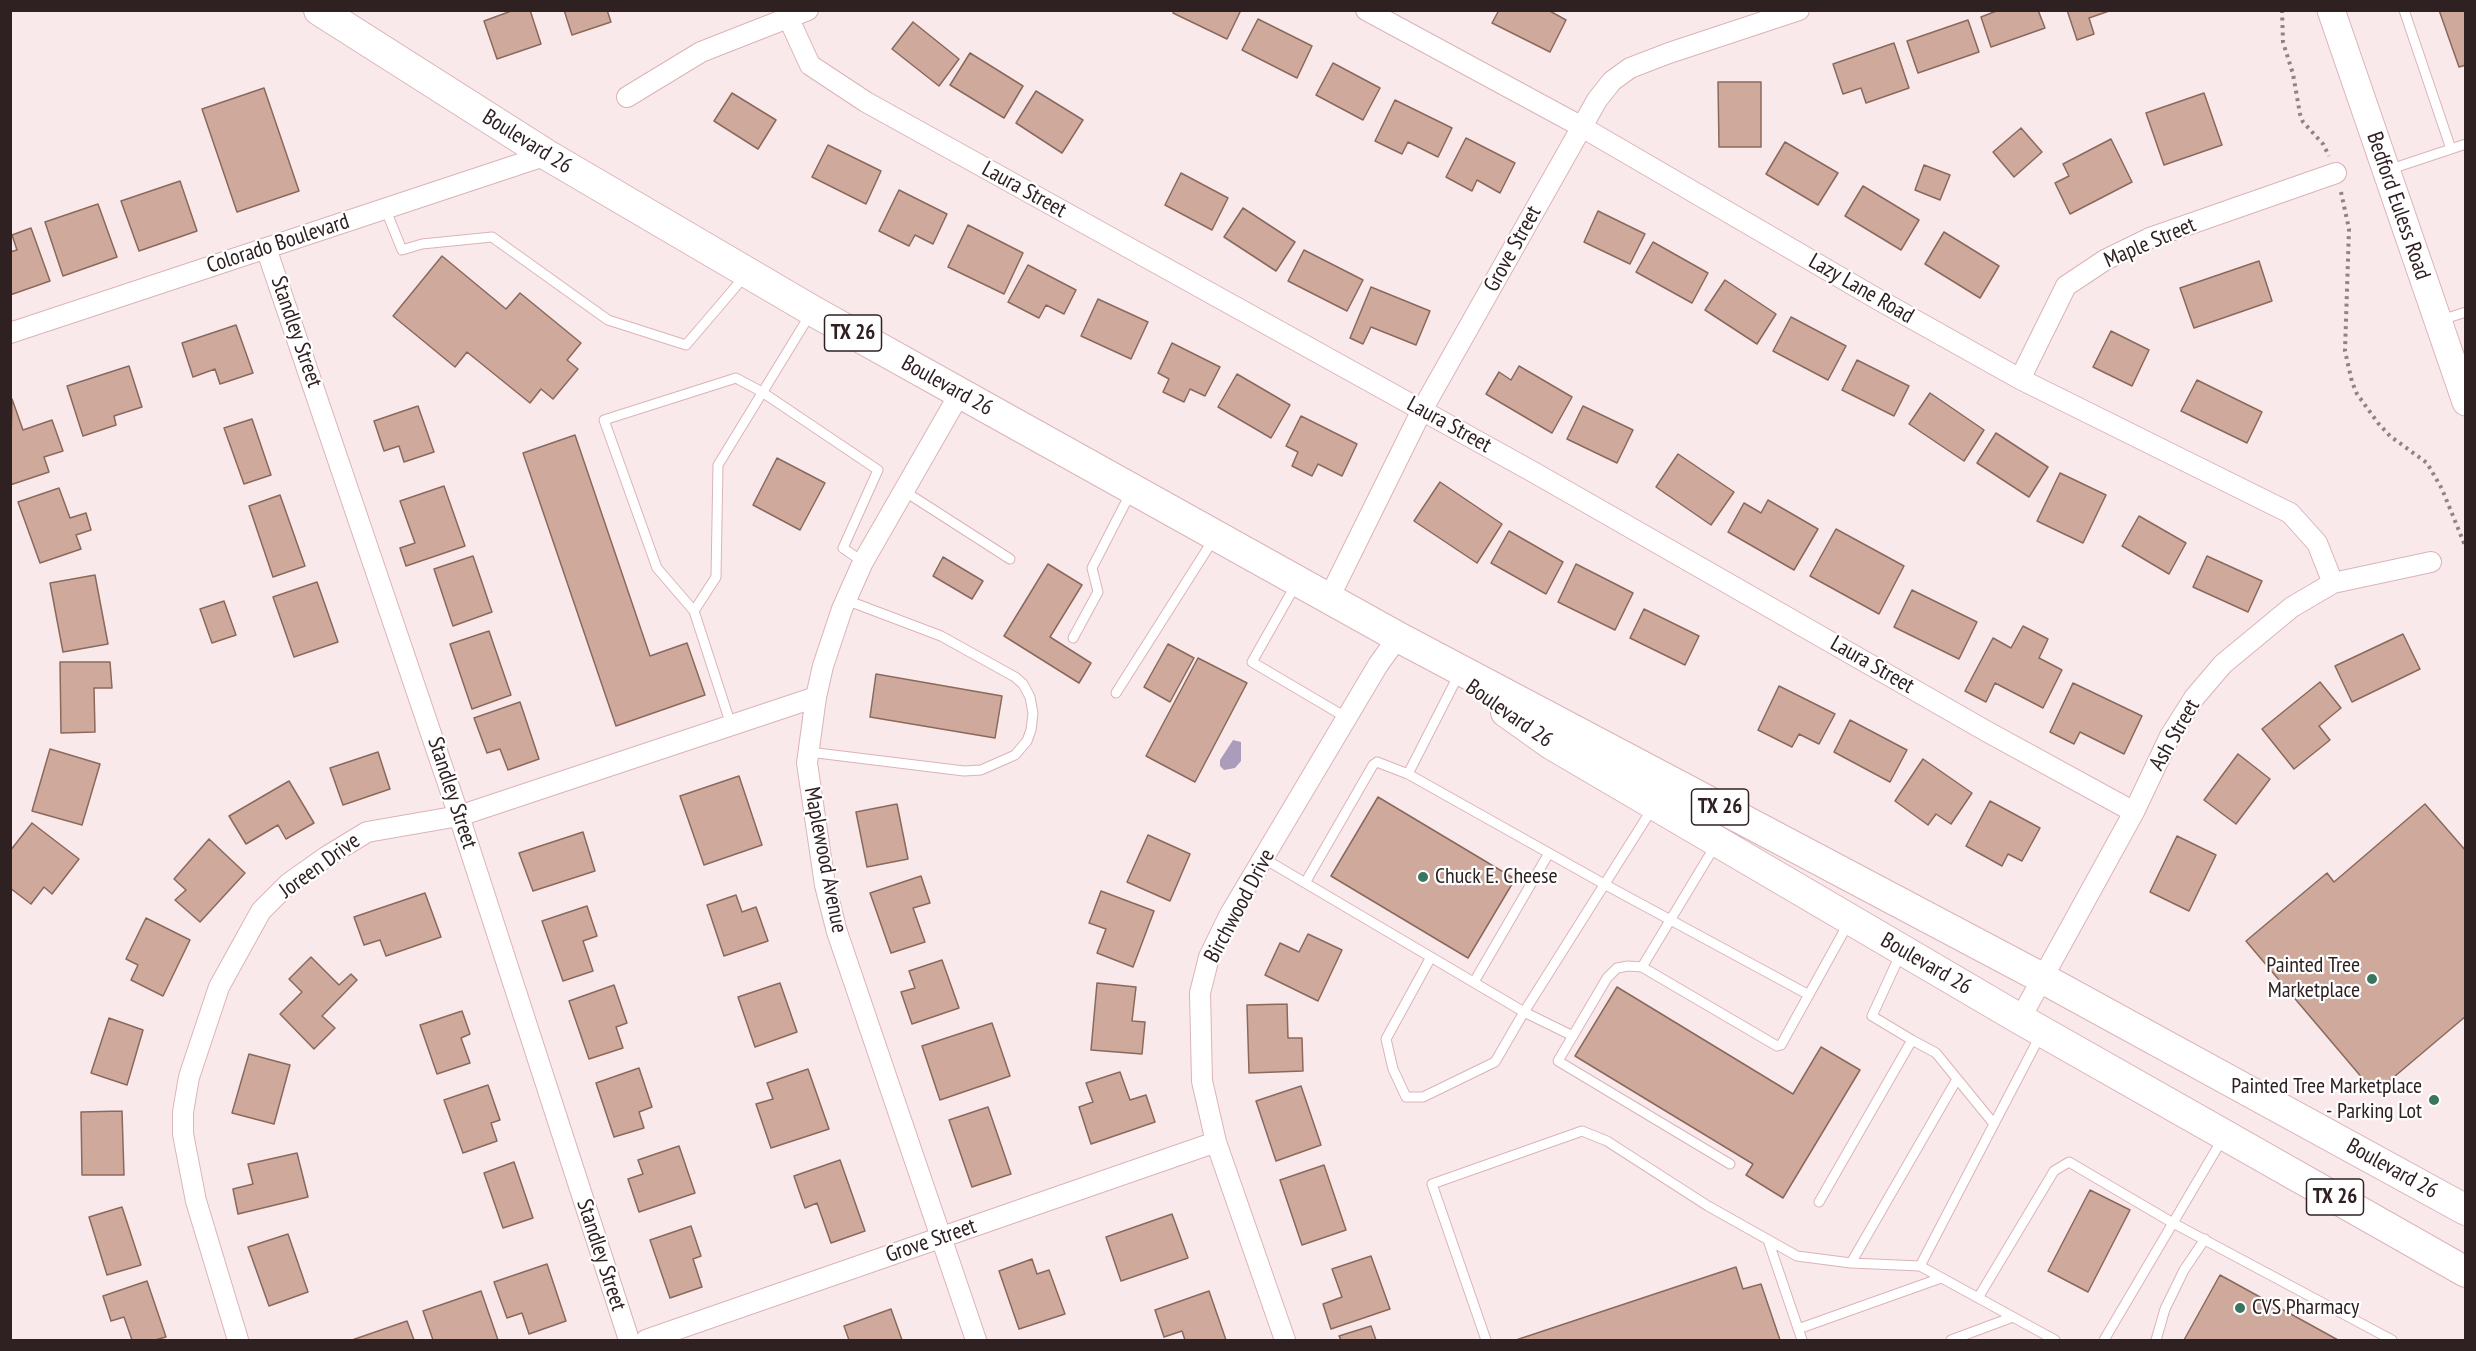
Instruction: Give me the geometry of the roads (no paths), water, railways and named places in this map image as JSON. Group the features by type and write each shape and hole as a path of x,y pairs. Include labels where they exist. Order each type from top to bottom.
{"main road":[{"name":"Boulevard 26","path":"319,10 547,155 748,273 960,393 1398,637 2042,978 2466,1210"},
{"name":"Bedford Euless Road","path":"2331,10 2466,402"},
{"name":"Boulevard 26","path":"1398,637 1551,744 2031,1025 2466,1272"}],"street":[{"path":"627,97 701,52 808,10"},
{"name":"Lazy Lane Road","path":"1366,10 1582,127 1879,300 2020,379 2290,513 2317,543 2333,583"},
{"name":"Grove Street","path":"1329,598 1422,410 1597,100 1612,81 1630,68 1669,53 1799,10"},
{"name":"Laura Street","path":"788,17 810,65 866,102 1535,473 1986,731 2134,812"},
{"name":"Colorado Boulevard","path":"10,333 547,155"},
{"name":"Maple Street","path":"2020,379 2066,286 2104,260 2150,238 2336,173"},
{"name":"Standley Street","path":"266,248 459,816 629,1341"},
{"name":"Maplewood Avenue","path":"960,393 863,562 846,600 823,666 816,697 808,774 825,885 837,932 976,1341"},
{"name":"Ash Street","path":"2031,1025 2042,978 2134,812 2170,736 2194,698 2223,663 2292,608 2333,583 2432,562"},
{"name":"Birchwood Drive","path":"1285,1341 1216,1142 1202,1081 1200,993 1209,957 1230,914 1398,637"},
{"name":"Joreen Drive","path":"238,1341 196,1202 183,1134 183,1112 189,1077 219,987 261,911 288,884 326,856 367,832 459,816 816,697"},
{"name":"Grove Street","path":"646,1341 1216,1142"}],"lane":[{"path":"2404,10 2451,149"},
{"path":"2385,171 2466,144"},
{"path":"385,208 402,249 422,244 492,237 608,320 686,345 748,273"},
{"path":"694,611 716,577 718,465 813,310"},
{"path":"2439,321 2466,312"},
{"path":"731,725 694,611 657,568 604,420 736,378 762,392 878,470 843,548 863,562"},
{"path":"1073,638 1098,592 1092,568 1133,489"},
{"path":"904,491 1010,559"},
{"path":"1116,693 1216,536"},
{"path":"1298,581 1252,662 1347,718"},
{"path":"809,752 964,771 981,770 1000,764 1015,755 1027,741 1031,730 1034,713 1030,697 1023,684 1015,677 941,636 846,600"},
{"path":"1408,774 1457,678"},
{"path":"1305,883 1373,765 1377,762 1408,774 1809,995"},
{"path":"1431,957 1386,1039 1393,1069 1406,1097 1423,1098 1495,1062 1654,804"},
{"path":"1642,967 1718,841"},
{"path":"1474,982 1549,853"},
{"path":"1263,858 1524,1012 1573,1036"},
{"path":"1730,1164 1558,1061 1606,978 1617,968 1628,966 1642,967 1777,1046 1781,1045 1851,920"},
{"path":"1902,950 1872,1017 1936,1053 1994,1124"},
{"path":"1920,1266 1994,1124 2031,1025"},
{"path":"1819,1202 1912,1040"},
{"path":"1851,1263 1957,1079"},
{"path":"1486,1341 1432,1184 1582,1131 1607,1141 1708,1206 1797,1257 1851,1263 1920,1266 2055,1341"},
{"path":"2104,1341 2225,1135"},
{"path":"1978,1298 2054,1171 2069,1162 2173,1223 2392,1341"},
{"path":"2156,1341 2164,1309 2184,1270 2205,1239"},
{"path":"1768,1240 1802,1341"},
{"path":"1798,1329 1941,1278"},
{"path":"1951,1341 2013,1317"}],"place":[{"name":"Chuck E. Cheese","path":"1423,877"},
{"name":"Painted Tree Marketplace","path":"2372,979"},
{"name":"Painted Tree Marketplace - Parking Lot","path":"2434,1100"},
{"name":"CVS Pharmacy","path":"2240,1308"}]}
